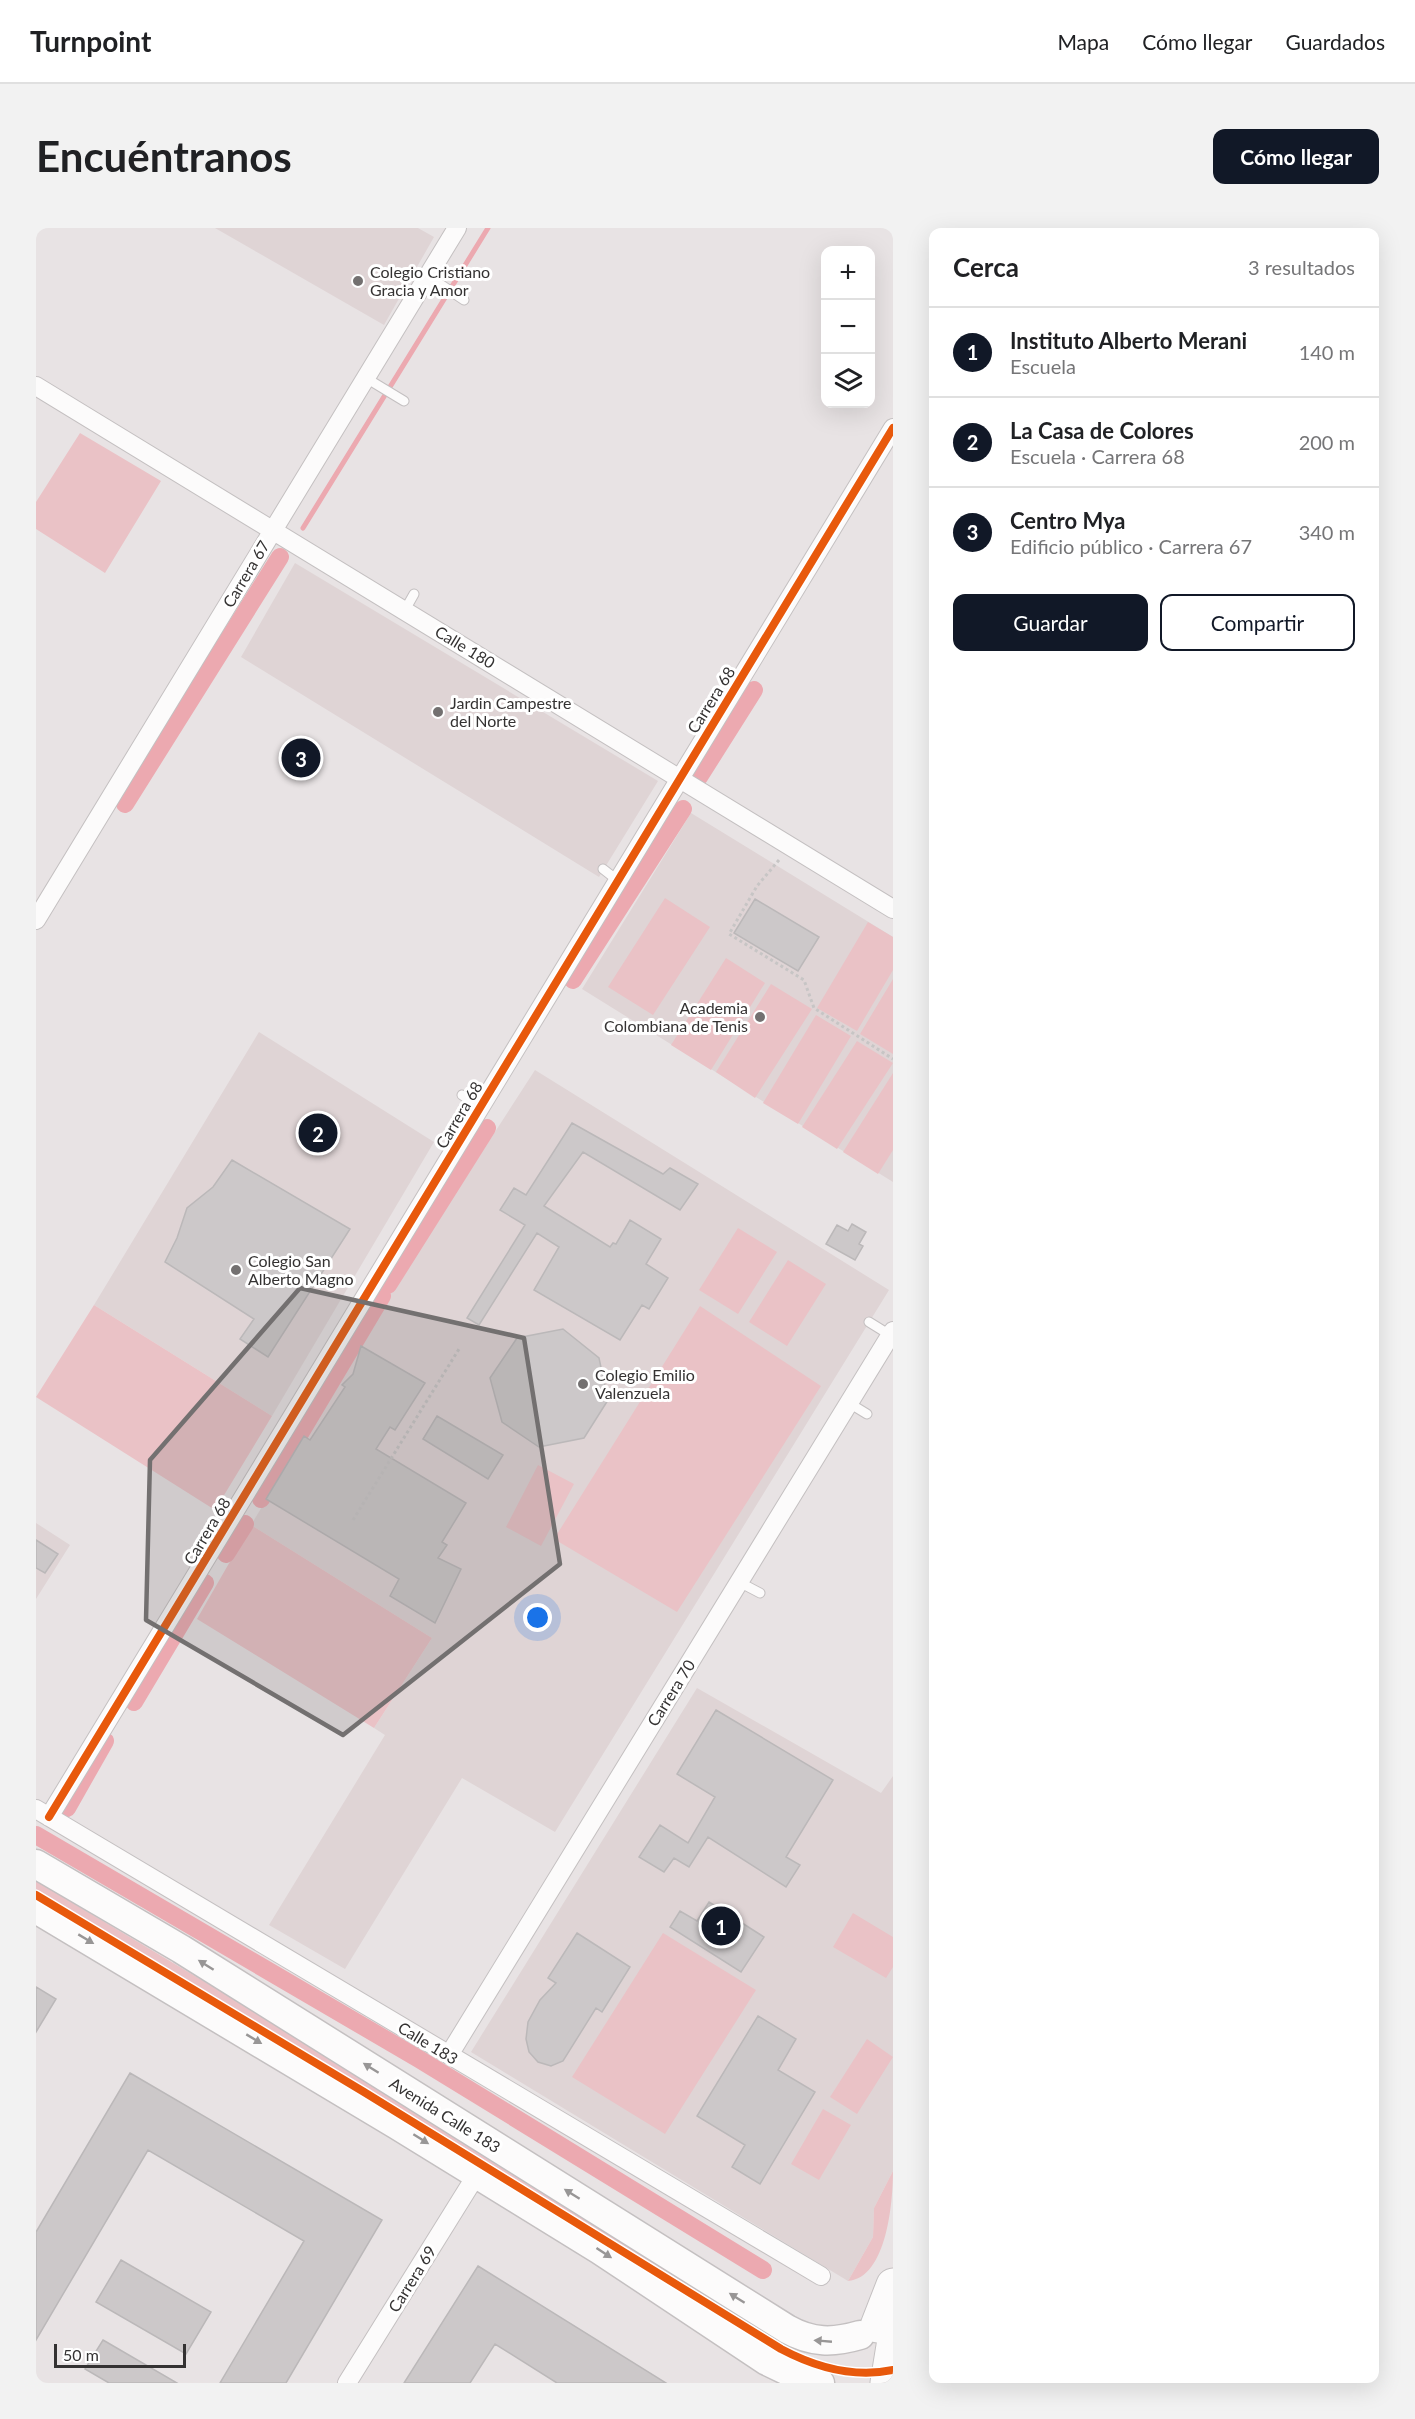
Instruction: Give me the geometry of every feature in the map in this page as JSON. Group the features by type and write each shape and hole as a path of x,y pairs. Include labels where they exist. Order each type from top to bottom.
{"highway":[{"path":"887,2383 881,2330 893,2285"}],"main road":[{"name":"Avenida Calle 183","path":"36,1864 181,1949 786,2329 814,2341 831,2342 881,2330"},
{"name":"Avenida Calle 183","path":"36,1909 477,2174 600,2250 778,2367 820,2383"},
{"path":"778,2367 804,2383"}],"street":[{"name":"Carrera 67","path":"36,920 273,530 369,380 457,228"},
{"name":"Calle 180","path":"36,386 273,530 410,602 679,777 893,909"},
{"name":"Carrera 68","path":"42,1813 480,1107 610,874 679,777 893,428"},
{"name":"Carrera 70","path":"449,2055 892,1333"},
{"name":"Calle 183","path":"42,1813 821,2276"},
{"name":"Carrera 69","path":"347,2383 477,2174"}],"lane":[{"path":"428,276 464,300"},
{"path":"369,380 404,401"},
{"path":"462,1095 480,1107"},
{"path":"869,1322 892,1333"},
{"path":"849,1403 867,1414"},
{"path":"739,1582 760,1593"}],"path":[{"path":"791,846 758,886 729,934 804,980 814,1008 893,1059"},
{"path":"353,1520 459,1349"}],"highlighted area":[{"path":"300,1288 524,1338 560,1564 343,1735 146,1620 150,1460"}],"shaded area":[{"name":"Colegio Cristiano Gracia y Amor","path":"215,228 418,228 434,237 384,325"},
{"path":"80,433 161,481 105,573 36,529 36,502"},
{"name":"Jardin Campestre del Norte","path":"295,563 658,781 599,877 241,657"},
{"name":"Academia Colombiana de Tenis","path":"691,813 893,937 893,1182 582,989"},
{"path":"665,898 710,927 653,1015 608,987"},
{"path":"868,922 893,937 893,970 857,1031 817,1008"},
{"path":"726,958 765,983 711,1070 671,1045"},
{"path":"893,979 893,1054 860,1034"},
{"path":"771,984 812,1009 755,1098 716,1072"},
{"path":"816,1015 851,1036 798,1124 763,1103"},
{"name":"Colegio San Alberto Magno","path":"259,1032 434,1142 272,1416 94,1305"},
{"path":"857,1041 893,1063 837,1149 802,1127"},
{"name":"Colegio Emilio Valenzuela","path":"535,1070 889,1290 555,1832 462,1778 345,1969 269,1925 385,1735 374,1728 432,1638 251,1525 387,1299"},
{"path":"893,1073 893,1150 878,1174 843,1152"},
{"path":"738,1228 777,1252 738,1314 699,1290"},
{"path":"788,1260 826,1284 787,1346 749,1322"},
{"path":"94,1305 272,1416 215,1510 36,1397"},
{"path":"700,1306 821,1386 677,1612 554,1539"},
{"path":"538,1465 574,1484 541,1546 506,1527"},
{"path":"36,1523 70,1545 36,1599"},
{"path":"251,1525 432,1638 374,1728 197,1619"},
{"path":"697,1688 881,1793 893,1776 893,2171 874,2208 873,2237 848,2281 471,2052"},
{"path":"36,1881 334,2059 781,2338 778,2344 329,2066 36,1889"},
{"path":"853,1913 893,1937 893,1967 886,1978 833,1947"},
{"path":"663,1933 756,1990 665,2134 572,2077"},
{"path":"867,2039 893,2057 857,2114 830,2097"},
{"path":"823,2109 851,2125 819,2180 791,2164"},
{"path":"893,2171 889,2218 879,2253 871,2267 861,2277 848,2281 873,2237 874,2208"}],"building":[{"path":"755,899 819,937 798,971 734,933"},
{"path":"572,1123 663,1174 670,1168 698,1184 680,1210 583,1152 544,1206 610,1247 613,1243 616,1244 630,1220 661,1239 646,1264 668,1278 649,1309 642,1305 620,1340 534,1290 559,1247 537,1233 479,1325 467,1318 525,1225 500,1210 514,1188 526,1195"},
{"path":"232,1160 350,1229 268,1357 240,1339 254,1319 165,1262 177,1238 187,1208 213,1187"},
{"path":"852,1224 866,1232 859,1244 863,1246 855,1260 826,1244 837,1225 848,1231"},
{"path":"563,1329 599,1358 608,1400 584,1438 539,1447 502,1422 490,1378 517,1338"},
{"path":"361,1346 425,1383 395,1430 390,1427 376,1449 466,1503 442,1542 447,1545 438,1558 461,1569 435,1623 390,1596 399,1579 266,1499 304,1436 310,1440 345,1387 342,1385 353,1374"},
{"path":"437,1416 503,1455 488,1479 423,1439"},
{"path":"36,1540 58,1554 45,1573 36,1568"},
{"path":"716,1710 833,1780 786,1857 800,1865 786,1887 708,1837 689,1867 674,1858 664,1872 639,1857 660,1825 688,1843 715,1797 677,1774"},
{"path":"709,1902 764,1937 741,1972 670,1927 680,1911 697,1921"},
{"path":"577,1933 630,1967 602,2012 596,2008 563,2061 551,2066 538,2062 529,2052 526,2039 528,2022 540,2000 556,1983 548,1978"},
{"path":"36,1987 56,1999 36,2032"},
{"path":"758,2016 796,2039 778,2070 815,2092 760,2184 732,2167 745,2145 697,2116"},
{"path":"130,2073 382,2220 286,2383 220,2383 304,2241 148,2150 36,2340 36,2232"},
{"path":"121,2260 211,2312 186,2354 96,2302"},
{"path":"478,2266 666,2383 557,2383 495,2344 470,2383 404,2383"},
{"path":"103,2340 177,2383 109,2383 85,2369"}],"waterway":[{"path":"303,528 488,228"},
{"path":"125,804 280,557"},
{"path":"699,777 754,690"},
{"path":"573,980 683,809"},
{"path":"388,1285 487,1128"},
{"path":"261,1499 382,1296"},
{"path":"226,1554 245,1524"},
{"path":"134,1702 205,1583"},
{"path":"67,1808 105,1741"},
{"path":"36,1835 419,2059 763,2270"}],"cycle path":[{"path":"49,1817 893,428"},
{"path":"36,1895 364,2092 781,2349 821,2366 850,2372 893,2370"}],"place":[{"name":"Colegio Cristiano Gracia y Amor","path":"358,281"},
{"name":"Jardin Campestre del Norte","path":"438,712"},
{"name":"Centro Mya","path":"301,758"},
{"name":"Academia Colombiana de Tenis","path":"760,1017"},
{"name":"La Casa de Colores","path":"318,1133"},
{"name":"Colegio San Alberto Magno","path":"236,1270"},
{"name":"Colegio Emilio Valenzuela","path":"583,1384"},
{"name":"Instituto Alberto Merani","path":"721,1926"}]}
